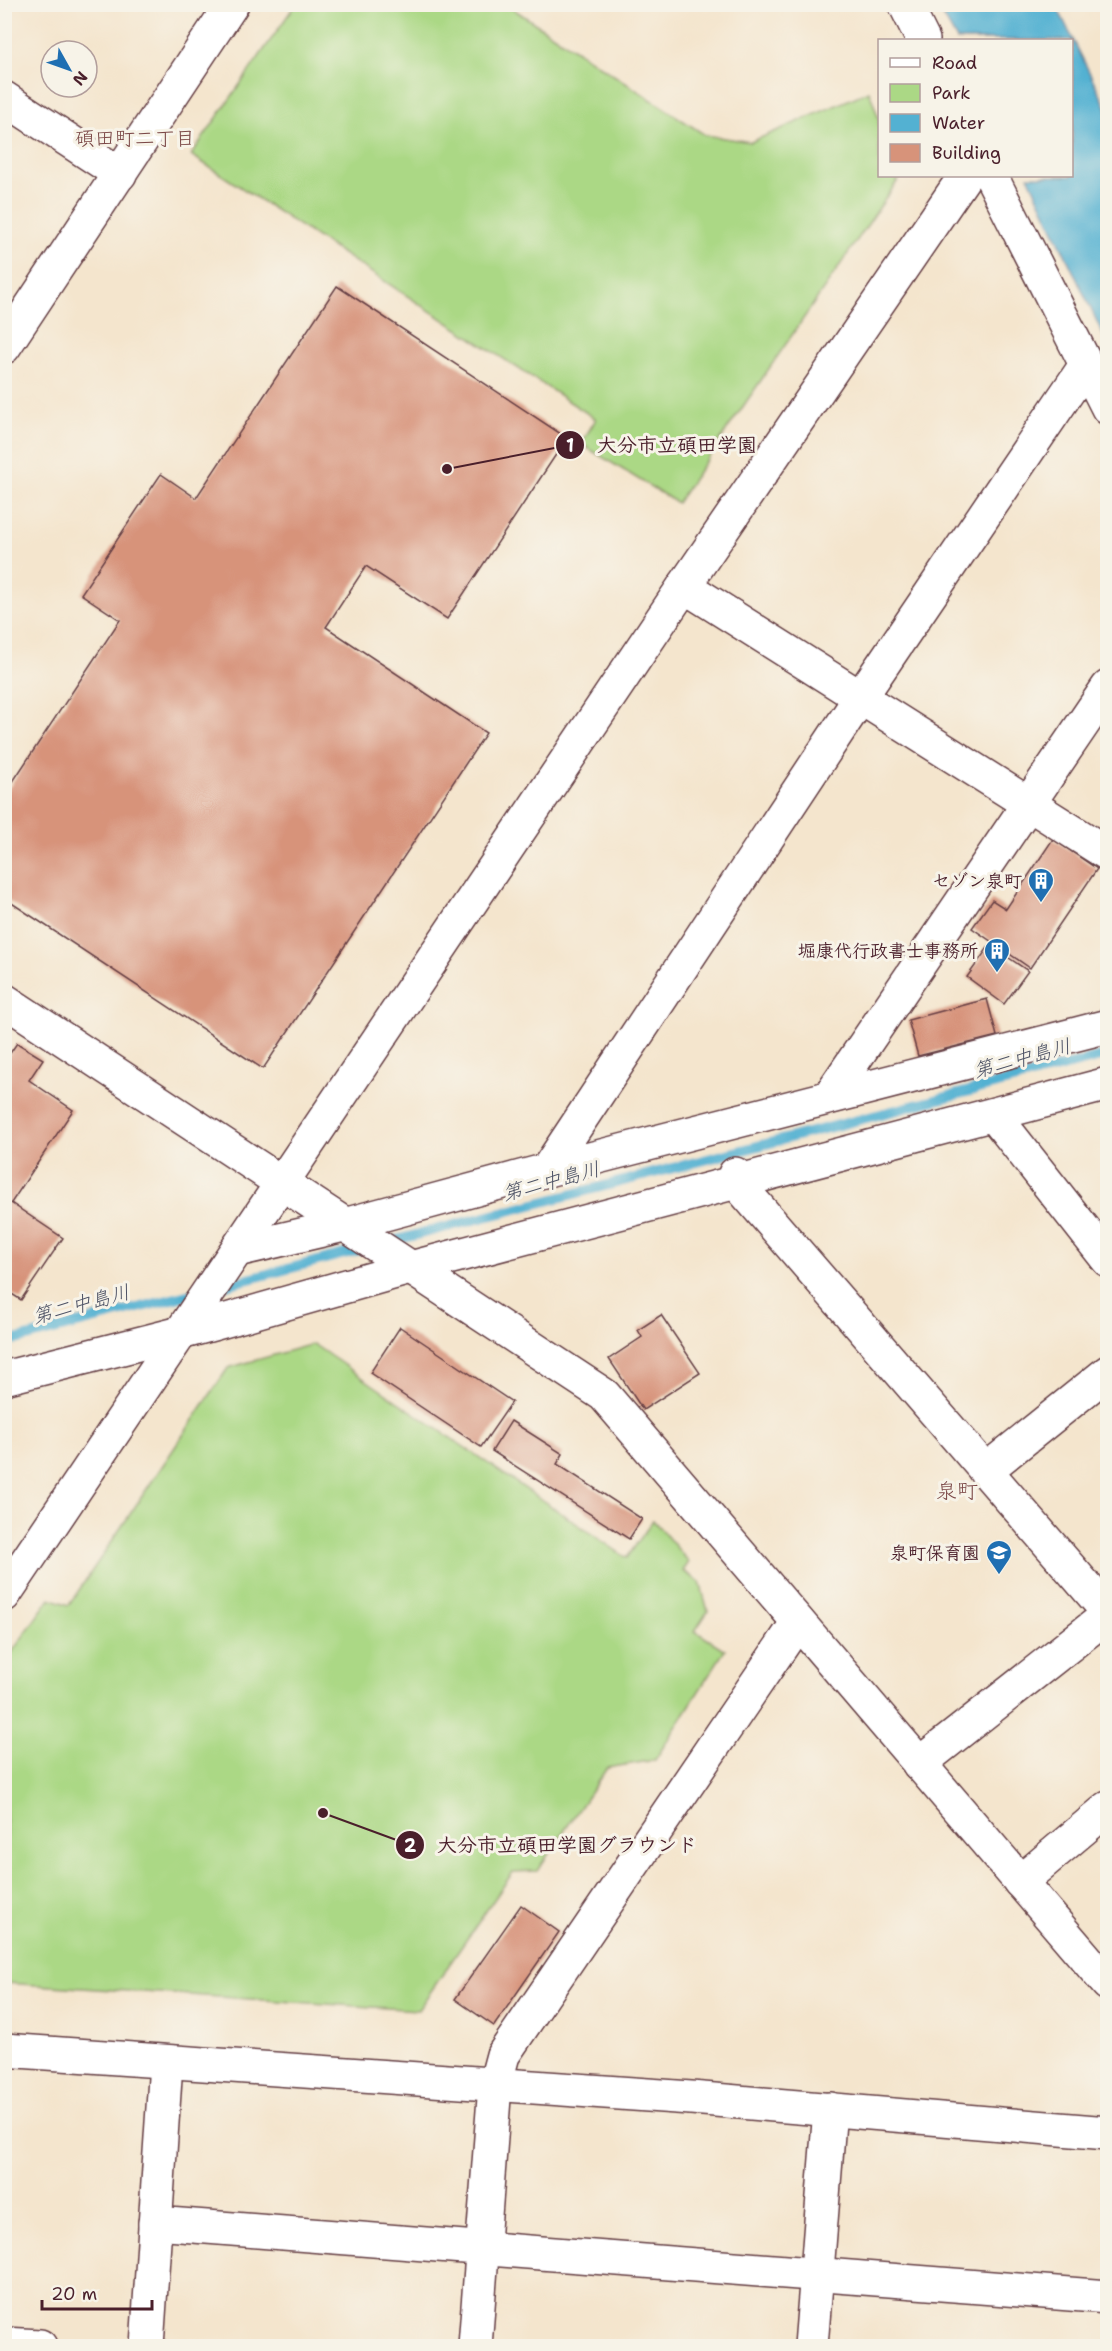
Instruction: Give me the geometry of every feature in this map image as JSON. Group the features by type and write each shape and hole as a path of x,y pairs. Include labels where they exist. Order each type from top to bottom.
{"street":[{"path":"4,347 232,4"},
{"path":"905,4 922,39"},
{"path":"4,98 120,174"},
{"path":"4,1595 684,586 964,177"},
{"path":"992,177 1107,408"},
{"path":"547,1170 860,698 1086,365"},
{"path":"684,586 1107,854"},
{"path":"829,1097 1107,687"},
{"path":"4,1000 604,1395 1106,1981"},
{"path":"232,1257 353,1230 547,1170 1107,1026"},
{"path":"4,1378 403,1263 994,1115 1107,1084"},
{"path":"994,1115 1107,1260"},
{"path":"736,1178 1107,1614 919,1764"},
{"path":"985,1471 1107,1372"},
{"path":"475,2346 495,2085 502,2055 798,1622"},
{"path":"1020,1882 1107,1808"},
{"path":"4,2050 830,2109 1107,2133"},
{"path":"147,2346 166,2063"},
{"path":"811,2346 830,2109"},
{"path":"155,2223 1107,2297"},
{"path":"4,2344 40,2346"}],"green space":[{"path":"295,5 507,5 705,135 751,142 869,91 878,116 878,177 900,177 677,503 581,444 596,419 191,155"},
{"path":"313,1344 627,1558 653,1520 689,1562 683,1571 700,1582 708,1611 695,1631 725,1650 655,1760 607,1768 537,1871 513,1872 418,2010 6,1983 5,1662 50,1598 69,1605 228,1368"}],"water":[{"path":"937,5 1056,5 1073,39 956,39"},
{"path":"1073,39 1107,108 1107,343 1028,177 1073,177"}],"building":[{"path":"337,286 567,438 447,619 366,566 326,627 486,733 263,1069 4,898 4,795 120,620 81,594 161,474 196,498"},
{"name":"セゾン泉町","path":"1053,839 1097,869 1030,968 972,928 992,900 1006,909"},
{"name":"堀康代行政書士事務所","path":"990,945 1028,971 1004,1004 967,977"},
{"path":"987,999 997,1036 918,1056 908,1020"},
{"path":"17,1043 43,1059 29,1080 73,1110 11,1203 63,1238 21,1300 4,1289 4,1062"},
{"path":"661,1315 700,1373 643,1410 609,1359 642,1337 638,1330"},
{"path":"400,1327 512,1402 481,1447 370,1373"},
{"path":"511,1421 563,1454 557,1464 642,1519 629,1539 492,1451"},
{"path":"521,1905 559,1932 494,2026 455,1999"}],"waterway":[{"name":"第二中島川","path":"385,1243 1108,1055"},
{"name":"第二中島川","path":"222,1286 367,1248"},
{"name":"第二中島川","path":"4,1343 199,1292"}],"place":[{"name":"大分市立碩田学園","path":"447,469"},
{"name":"セゾン泉町","path":"1041,904"},
{"name":"堀康代行政書士事務所","path":"997,974"},
{"name":"泉町保育園","path":"999,1576"},
{"name":"大分市立碩田学園グラウンド","path":"323,1813"}],"district":[{"name":"碩田町二丁目","path":"135,138"},
{"name":"泉町","path":"957,1491"}]}
